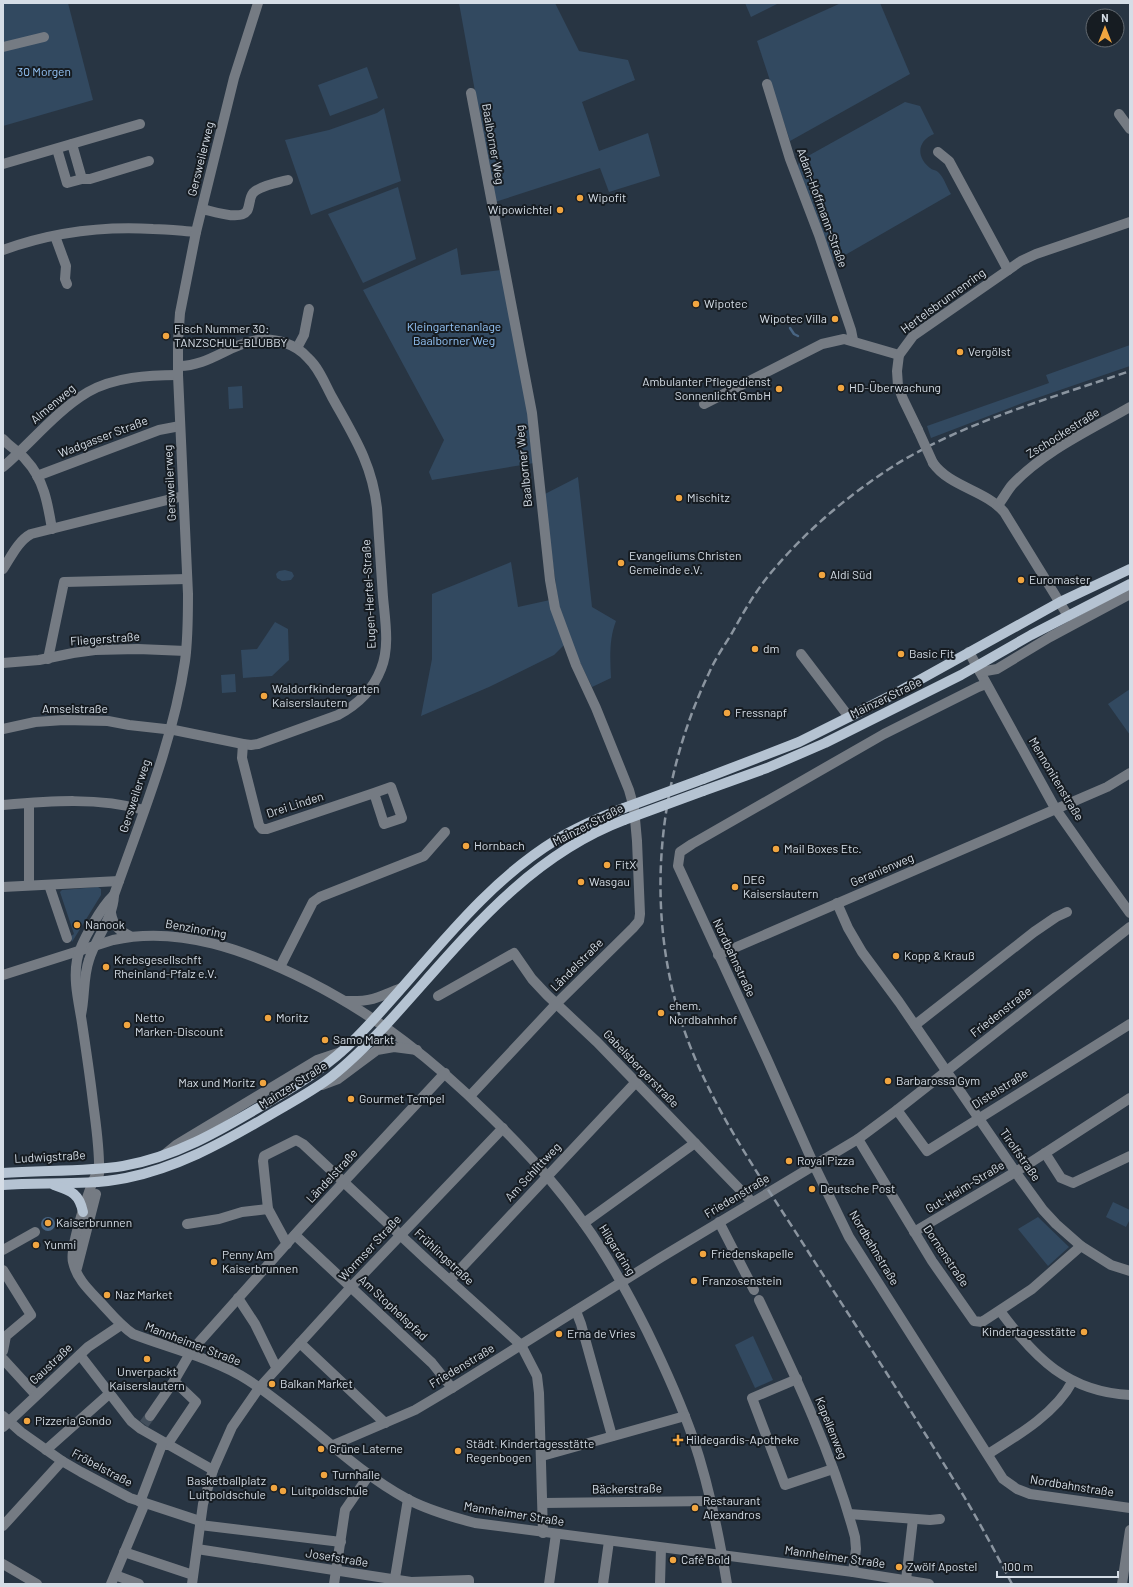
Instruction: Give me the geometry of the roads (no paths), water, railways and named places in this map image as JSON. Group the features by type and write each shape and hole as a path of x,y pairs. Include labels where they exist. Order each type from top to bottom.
{"main road":[{"name":"Mainzer Straße","path":"99,1168 122,1166 162,1156 194,1144 311,1077 358,1036 473,909 545,846 574,830 624,808 799,742 896,694 1060,602 1130,569"},
{"name":"Mainzer Straße","path":"95,1181 125,1178 153,1172 196,1155 230,1139 317,1087 359,1053 385,1026 466,934 494,906 528,876 563,850 584,838 624,820 767,768 825,743 979,670 1031,635 1130,584"},
{"name":"Ludwigstraße","path":"3,1172 99,1168"},
{"path":"3,1185 95,1181"},
{"path":"46,1183 67,1190 77,1196 81,1202 84,1212"}],"street":[{"name":"Gersweilerweg","path":"81,1014 86,969 89,959 114,904 114,894 144,810 170,730 186,651 187,578 178,371 180,313 202,208 238,65 258,3"},
{"path":"3,47 44,37"},
{"name":"Adam-Hoffmann-Straße","path":"767,84 790,158 819,235 853,340"},
{"name":"Baalborner Weg","path":"471,92 532,413 549,572 555,608 573,657 596,708 629,790 634,808 636,827"},
{"path":"1119,114 1130,129"},
{"path":"3,164 140,124"},
{"path":"72,144 82,179"},
{"path":"57,149 67,183 82,179 90,180 149,162"},
{"path":"938,152 949,162 1008,270"},
{"path":"202,208 242,216 247,211 254,192 288,180"},
{"name":"Hertelsbrunnenring","path":"899,355 914,336 1021,261 1036,254 1130,222"},
{"path":"3,250 30,241 83,231 152,228 196,232"},
{"path":"55,236 66,266 65,279 67,284"},
{"path":"297,348 304,335 309,309"},
{"path":"704,404 822,344 837,339 853,340 899,355 897,371 898,386 933,463 939,472 998,505 1013,526 1068,616"},
{"name":"Eugen-Hertel-Straße","path":"170,730 243,744 258,744 338,715 350,709 360,701 372,687 381,669 385,654 386,640 378,508 372,480 364,456 319,372 308,358 297,348 280,342 259,340 252,341 196,365 178,371"},
{"name":"Almenweg","path":"3,467 67,407 90,391 120,381 178,371"},
{"name":"Zschockestraße","path":"998,505 1012,486 1039,462 1058,449 1130,407"},
{"name":"Wadgasser Straße","path":"37,476 159,430 180,426"},
{"path":"3,439 18,454 25,458 37,476 45,492 52,529"},
{"path":"3,569 24,538 52,529 183,496"},
{"path":"48,659 64,582 187,578"},
{"name":"Mainzer Straße","path":"979,670 997,669 1050,637 1130,594"},
{"name":"Fliegerstraße","path":"3,663 48,659 73,653 114,649 186,651"},
{"name":"Mennonitenstraße","path":"969,652 1055,808 1130,913"},
{"name":"Mainzer Straße","path":"801,654 849,717"},
{"name":"Nordbahnstraße","path":"986,684 884,734 680,852 678,866 814,1165 849,1237 1003,1479 1016,1489 1030,1494 1130,1508"},
{"name":"Amselstraße","path":"3,729 35,722 64,720 108,721 170,730"},
{"name":"Drei Linden","path":"243,744 242,758 259,825 262,829 267,829 374,793"},
{"name":"Geranienweg","path":"718,955 1106,787 1130,773"},
{"path":"3,805 63,801 111,803 127,805 144,810"},
{"path":"29,803 29,885"},
{"name":"Ländelstraße","path":"470,1096 557,1003 639,921 640,914 636,827"},
{"path":"280,967 313,902 320,896 424,856 445,832"},
{"path":"3,887 119,881"},
{"path":"48,885 67,938"},
{"name":"Gersweilerweg","path":"95,1181 99,1168 96,1122 76,981 77,959 80,950 106,902 114,894"},
{"name":"Tirolfstraße","path":"837,903 848,928 862,952 915,1025 1043,1210 1056,1224 1081,1246 1110,1264 1130,1271"},
{"path":"111,912 117,928 130,936"},
{"path":"915,1025 1034,932 1066,912"},
{"name":"Friedenstraße","path":"331,1446 415,1410 719,1222 858,1139 1130,927"},
{"name":"Benzinoring","path":"3,975 96,945 130,936 172,936 218,944 280,967 344,1001 385,1026"},
{"name":"Gabelsbergerstraße","path":"438,996 514,953 532,980 636,1082 752,1202"},
{"path":"344,1001 360,1002 373,1000 401,988"},
{"name":"Distelstraße","path":"897,1110 928,1151 978,1118 1130,1024"},
{"name":"Hilgardring","path":"385,1026 418,1050 470,1096 547,1176 584,1223 622,1282 672,1383 700,1459 711,1501 727,1584"},
{"path":"317,1087 338,1079 377,1050 394,1047 418,1050"},
{"name":"Ländelstraße","path":"145,1423 174,1381 188,1354 295,1235 445,1073"},
{"name":"Am Schlittweg","path":"450,1280 636,1082"},
{"name":"Gut-Heim-Straße","path":"914,1232 1016,1172 1130,1098"},
{"name":"Wormser Straße","path":"193,1580 203,1504 213,1470 232,1427 259,1388 276,1367 502,1128"},
{"name":"Dornenstraße","path":"858,1139 932,1261 974,1321 982,1322 1000,1311 1049,1276 1081,1246"},
{"name":"Frühlingstraße","path":"268,1209 263,1161 264,1156 296,1140 303,1144 521,1345"},
{"path":"584,1223 695,1143"},
{"name":"Tirolfstraße","path":"1045,1153 1062,1178 1073,1183 1130,1156"},
{"path":"76,1272 77,1262 95,1198 95,1181"},
{"name":"Mannheimer Straße","path":"95,1181 72,1250 72,1260 80,1279 121,1325 133,1334 234,1372 259,1388 369,1475 408,1500 443,1514 475,1523 853,1572 929,1584"},
{"path":"187,1224 219,1219 242,1212 268,1209 287,1244"},
{"path":"719,1222 754,1290"},
{"path":"3,1250 35,1232"},
{"name":"Am Stophelspfad","path":"295,1235 432,1363 452,1388"},
{"path":"3,1270 31,1315 6,1336 3,1351"},
{"path":"238,1298 254,1324 276,1367"},
{"name":"Kapellenweg","path":"759,1300 797,1379 833,1469 849,1514 855,1537 856,1549 853,1572"},
{"path":"576,1311 581,1324 612,1436"},
{"path":"1000,1311 1015,1331 1034,1352 1052,1368 1072,1382 1094,1389 1130,1395"},
{"name":"Gaustraße","path":"5,1422 88,1348 121,1325"},
{"path":"300,1343 385,1423"},
{"path":"521,1345 537,1376 541,1412 543,1533"},
{"path":"80,1355 130,1421 145,1423 165,1444 213,1470"},
{"path":"3,1359 36,1395"},
{"path":"797,1379 752,1398 785,1485 833,1469"},
{"path":"139,1584 113,1580 165,1444 196,1402 174,1381"},
{"path":"988,1454 1018,1436 1040,1419 1060,1399 1072,1382"},
{"path":"46,1450 109,1394"},
{"path":"542,1456 685,1416"},
{"name":"Fröbelstraße","path":"5,1422 62,1461 123,1494 200,1523 341,1542"},
{"path":"3,1526 62,1461"},
{"path":"334,1584 345,1510 369,1475"},
{"path":"395,1582 408,1500"},
{"name":"Bäckerstraße","path":"543,1503 711,1501"},
{"path":"849,1514 930,1520 940,1519"},
{"path":"906,1580 912,1519"},
{"path":"1122,1584 1130,1530"},
{"path":"549,1584 556,1534"},
{"path":"603,1584 609,1541"},
{"name":"Josefstraße","path":"197,1548 395,1582 426,1583 469,1580 469,1584"},
{"path":"660,1584 661,1548"},
{"path":"124,1552 193,1580"},
{"path":"3,1564 21,1580 38,1584"}],"waterway":[{"path":"790,328 794,334 798,336"}],"tunnel":[{"path":"144,1424 150,1416"}],"railway":[{"path":"1012,1584 963,1494 746,1155 704,1078 692,1051 676,1005 666,957 661,909 661,860 666,812 676,764 690,718 709,673 757,591 769,575 801,540 830,513 860,489 919,451 1008,412 1130,371"}],"place":[{"name":"Wipofit","path":"580,198"},
{"name":"Wipowichtel","path":"560,210"},
{"name":"Wipotec","path":"696,304"},
{"name":"Wipotec Villa","path":"835,319"},
{"name":"Fisch Nummer 30: TANZSCHUL-BLUBBY","path":"166,336"},
{"name":"Vergölst","path":"960,352"},
{"name":"HD-Überwachung","path":"841,388"},
{"name":"Ambulanter Pflegedienst Sonnenlicht GmbH","path":"779,389"},
{"name":"Mischitz","path":"679,498"},
{"name":"Evangeliums Christen Gemeinde e.V.","path":"621,563"},
{"name":"Aldi Süd","path":"822,575"},
{"name":"Euromaster","path":"1021,580"},
{"name":"dm","path":"755,649"},
{"name":"Basic Fit","path":"901,654"},
{"name":"Waldorfkindergarten Kaiserslautern","path":"264,696"},
{"name":"Fressnapf","path":"727,713"},
{"name":"Hornbach","path":"466,846"},
{"name":"Mail Boxes Etc.","path":"776,849"},
{"name":"FitX","path":"607,865"},
{"name":"Wasgau","path":"581,882"},
{"name":"DEG Kaiserslautern","path":"735,887"},
{"name":"Nanook","path":"77,925"},
{"name":"Kopp & Krauß","path":"896,956"},
{"name":"Krebsgesellschft Rheinland-Pfalz e.V.","path":"106,967"},
{"name":"ehem. Nordbahnhof","path":"661,1013"},
{"name":"Moritz","path":"268,1018"},
{"name":"Netto Marken-Discount","path":"127,1025"},
{"name":"Samo Markt","path":"325,1040"},
{"name":"Barbarossa Gym","path":"888,1081"},
{"name":"Max und Moritz","path":"263,1083"},
{"name":"Gourmet Tempel","path":"351,1099"},
{"name":"Royal Pizza","path":"789,1161"},
{"name":"Deutsche Post","path":"812,1189"},
{"name":"Kaiserbrunnen","path":"48,1223"},
{"name":"Yunmi","path":"36,1245"},
{"name":"Friedenskapelle","path":"703,1254"},
{"name":"Penny Am Kaiserbrunnen","path":"214,1262"},
{"name":"Franzosenstein","path":"694,1281"},
{"name":"Naz Market","path":"107,1295"},
{"name":"Kindertagesstätte","path":"1084,1332"},
{"name":"Erna de Vries","path":"559,1334"},
{"name":"Unverpackt Kaiserslautern","path":"147,1359"},
{"name":"Balkan Market","path":"272,1384"},
{"name":"Pizzeria Gondo","path":"27,1421"},
{"name":"Hildegardis-Apotheke","path":"678,1440"},
{"name":"Grüne Laterne","path":"321,1449"},
{"name":"Städt. Kindertagesstätte Regenbogen","path":"458,1451"},
{"name":"Turnhalle","path":"324,1475"},
{"name":"Basketballplatz Luitpoldschule","path":"274,1488"},
{"name":"Luitpoldschule","path":"283,1491"},
{"name":"Restaurant Alexandros","path":"695,1508"},
{"name":"Café Bold","path":"673,1560"},
{"name":"Zwölf Apostel","path":"899,1567"}],"park label":[{"name":"30 Morgen","path":"44,72"},
{"name":"Kleingartenanlage Baalborner Weg","path":"454,334"}]}
